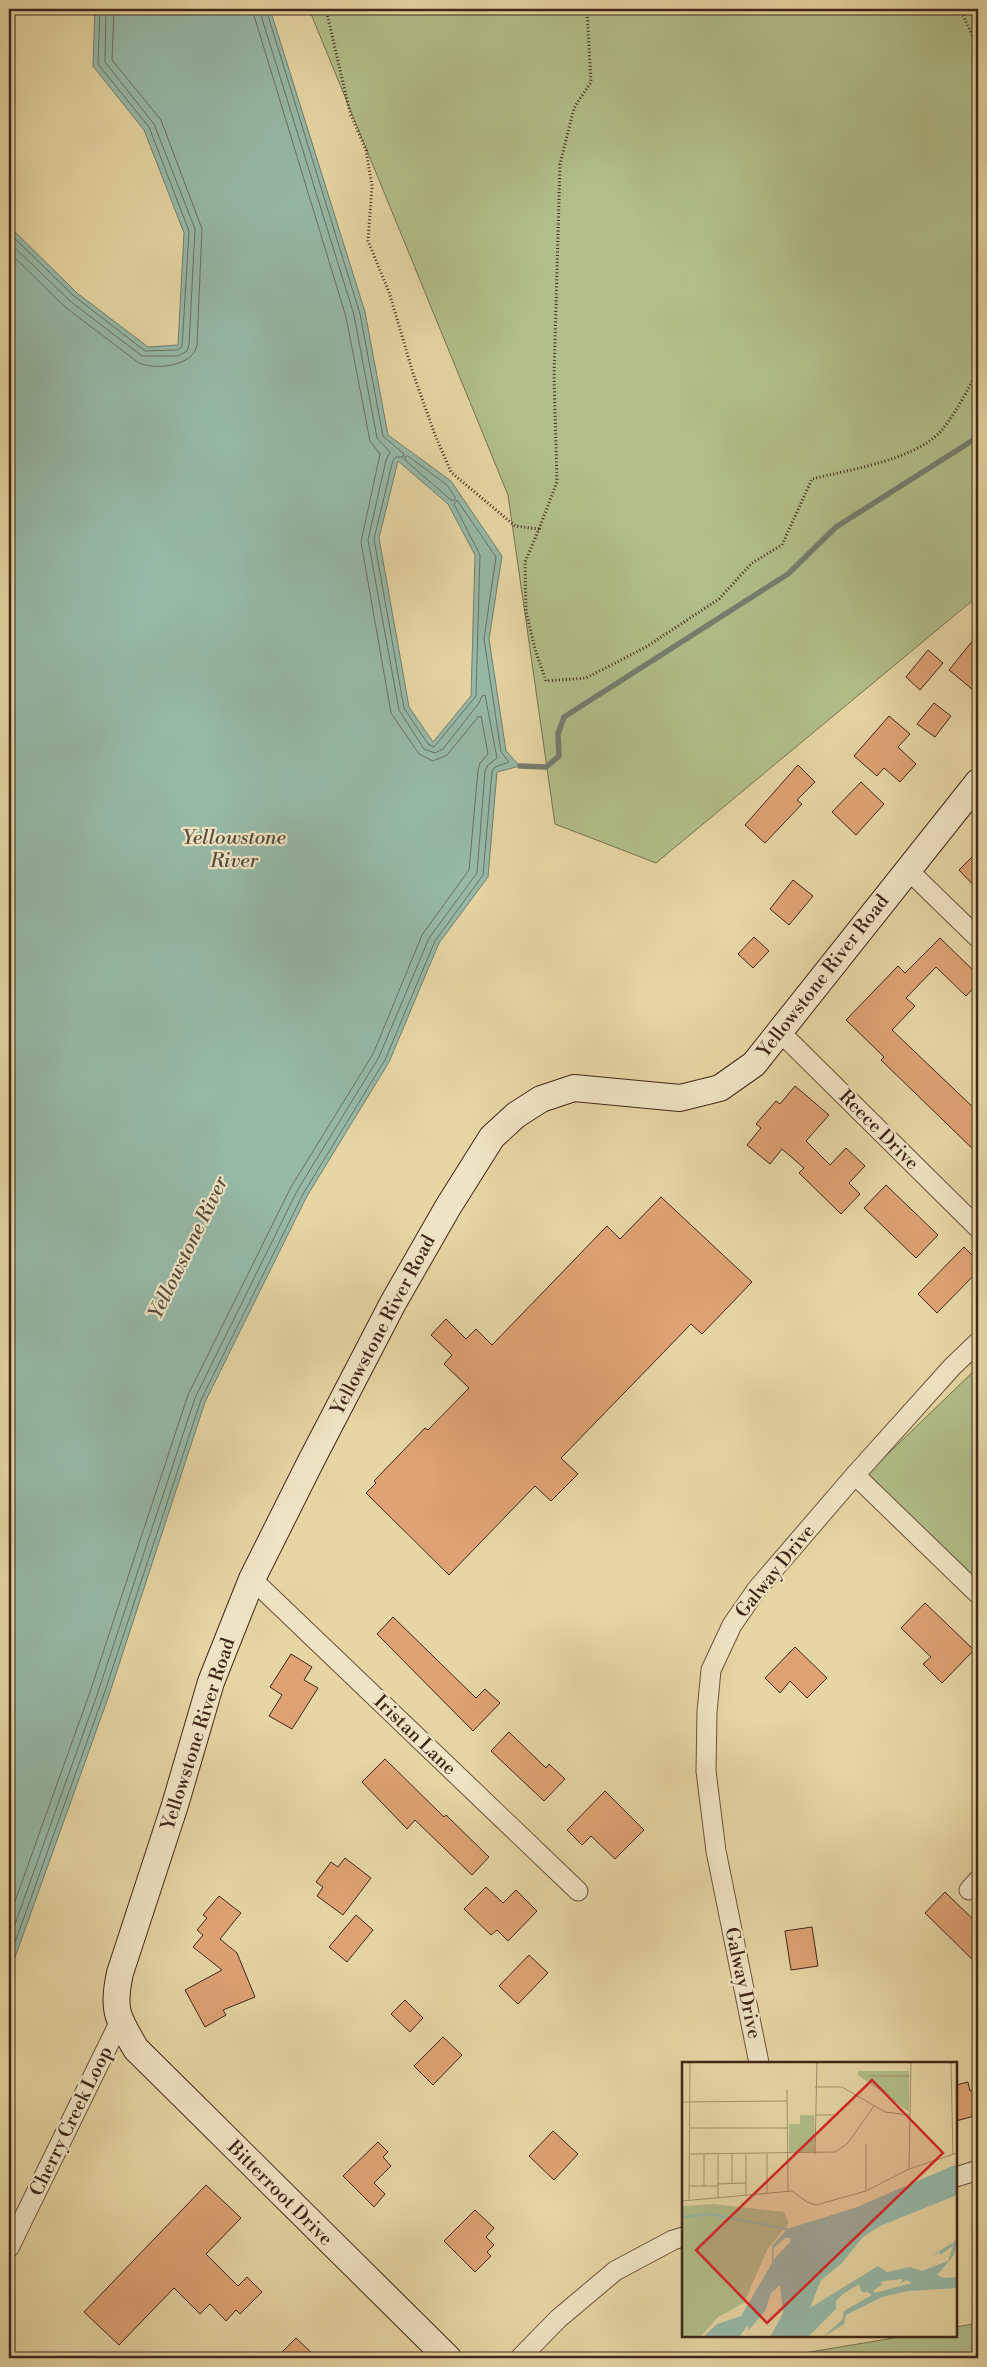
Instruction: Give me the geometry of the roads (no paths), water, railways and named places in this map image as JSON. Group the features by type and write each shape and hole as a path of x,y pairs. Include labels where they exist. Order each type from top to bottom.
{"street":[{"name":"Yellowstone River Road","path":"120,2021 115,1998 120,1973 175,1805 211,1682 252,1579 393,1303 448,1207 492,1138 516,1115 541,1099 574,1088 680,1098 720,1088 754,1064 781,1033 907,869 978,782"},
{"path":"907,869 978,938"},
{"name":"Reece Drive","path":"781,1033 978,1228"},
{"name":"Galway Drive","path":"760,2062 716,1851 706,1771 707,1712 711,1670 732,1625 757,1589 855,1475 978,1342"},
{"path":"855,1475 978,1594"},
{"name":"Iristan Lane","path":"252,1579 578,1891"},
{"name":"Cherry Creek Loop","path":"9,2248 120,2021"},
{"name":"Bitterroot Drive","path":"120,2021 136,2049 448,2358"},
{"path":"957,2177 978,2170"},
{"path":"520,2358 558,2319 615,2271 673,2240 682,2237"}],"water":[{"name":"Yellowstone River","path":"95,9 270,9 365,312 388,435 451,481 502,556 489,639 506,751 520,766 497,772 488,877 439,943 389,1062 307,1196 205,1402 108,1698 9,1974 9,226 77,293 148,347 178,345 184,233 144,130 93,66","holes":["398,461 448,504 475,555 471,696 433,742 409,707 379,538"]}],"waterway":[{"path":"520,766 546,767 559,756 558,734 564,717 788,574 836,527 978,437"}]}
